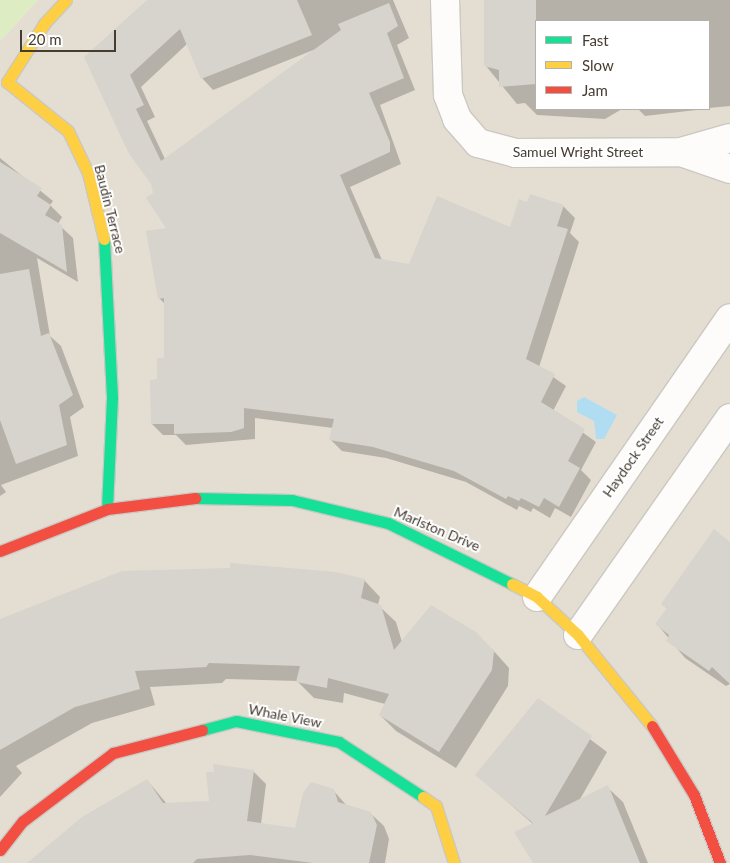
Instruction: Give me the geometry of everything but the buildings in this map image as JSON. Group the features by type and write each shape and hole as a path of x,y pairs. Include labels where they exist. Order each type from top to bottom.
{"street":[{"name":"Baudin Terrace","path":"66,0 44,24 7,82 68,131 88,172 108,254 112,398 107,509"},
{"name":"Samuel Wright Street","path":"445,0 448,95 457,119 478,143 515,153 681,152 730,138"},
{"name":"Samuel Wright Street","path":"681,152 730,169"},
{"name":"Haydock Street","path":"537,597 730,318"},
{"path":"578,635 730,418"},
{"name":"Marlston Drive","path":"0,550 107,509 186,498 292,500 388,523 482,564 537,597 578,635 654,728 694,795 720,863"},
{"name":"Whale View","path":"0,850 23,821 113,753 236,721 338,742 436,806 454,863"}],"shaded area":[{"path":"38,0 730,0 730,863 0,863 0,41"}],"green space":[{"path":"0,0 38,0 0,41"}],"water":[{"path":"584,397 617,415 604,439 596,439 594,421 577,412 577,401"}],"traffic: fast":[{"path":"104,239 112,398 107,509"},
{"path":"195,498 292,500 388,523 512,584"},
{"path":"202,730 236,721 339,742 423,797"}],"traffic: slow":[{"path":"66,0 44,24 7,82 68,131 88,173 104,239"},
{"path":"512,584 537,597 578,635 652,726"},
{"path":"423,797 436,806 454,863"}],"traffic: jam":[{"path":"0,551 107,509 195,498"},
{"path":"652,726 694,795 720,863"},
{"path":"0,850 23,821 113,753 202,730"}]}
